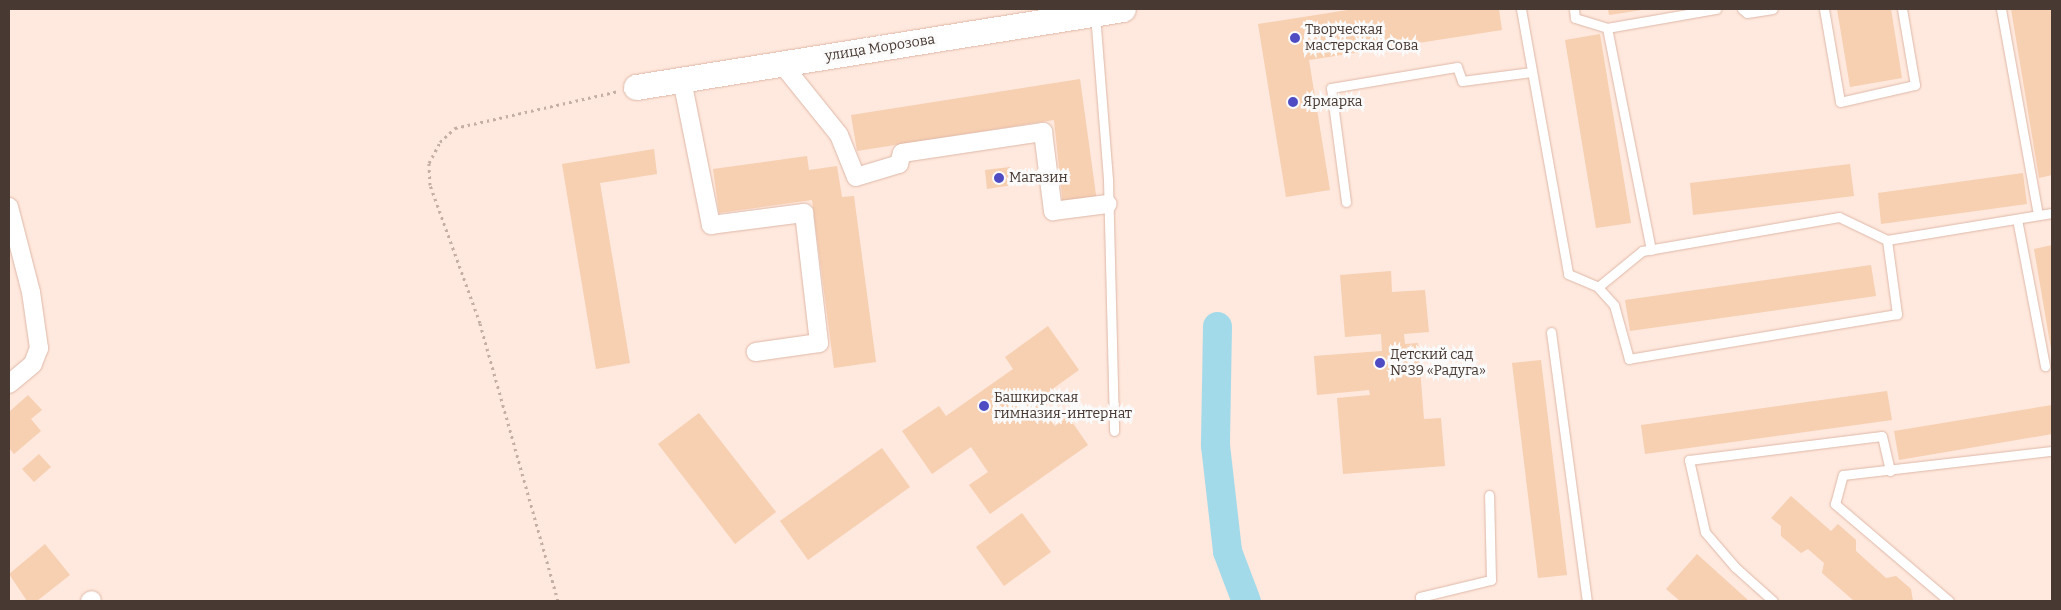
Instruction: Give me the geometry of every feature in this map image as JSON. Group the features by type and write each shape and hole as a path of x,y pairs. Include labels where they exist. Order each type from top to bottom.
{"street":[{"name":"улица Морозова","path":"636,87 1123,9"},
{"path":"782,64 839,135 856,177 899,164 902,152 1043,132 1053,211 1108,204"},
{"path":"682,80 711,224 804,212 819,343 756,352"},
{"path":"9,207 31,292 39,348 33,364 9,384"}],"lane":[{"path":"1521,9 1568,274 1598,287 1614,305 1629,359 1898,314 1887,240"},
{"path":"1574,9 1575,18 1607,28 1716,9"},
{"path":"1742,9 1747,13 1773,9"},
{"path":"1824,9 1840,102 1915,85 1902,9"},
{"path":"2001,9 2038,216"},
{"path":"1095,13 1108,204 1114,431"},
{"path":"1607,28 1651,250"},
{"path":"1346,202 1331,88 1457,67 1462,81 1531,72"},
{"path":"1598,287 1642,252 1839,217 1887,240 2052,213"},
{"path":"2017,219 2045,366"},
{"path":"1551,332 1587,601"},
{"path":"1773,601 1735,567 1705,532 1689,460 1882,436 1890,471"},
{"path":"1949,601 1835,504 1843,475 2052,451"},
{"path":"1421,601 1420,596 1491,580 1488,495"}],"path":[{"path":"558,601 480,323 430,185 429,164 440,142 455,128 636,87"}],"building":[{"path":"1354,9 1499,9 1502,30 1309,60 1330,190 1286,197 1258,24"},
{"path":"1608,9 1642,9 1642,10 1609,15"},
{"path":"1837,9 1891,9 1902,78 1850,87"},
{"path":"2011,9 2052,9 2052,175 2039,178"},
{"path":"1600,34 1631,223 1596,228 1565,40"},
{"path":"1080,79 1097,202 1063,206 1054,120 857,151 851,115"},
{"path":"654,149 657,174 600,183 630,363 596,369 562,164"},
{"path":"807,156 809,170 837,166 842,197 854,196 876,362 834,368 812,200 719,213 713,169"},
{"path":"1850,164 1854,196 1693,215 1690,183"},
{"name":"Магазин","path":"1010,167 1013,185 987,189 985,170"},
{"path":"2023,173 2027,204 1881,224 1878,193"},
{"path":"2052,245 2052,349 2051,349 2034,249"},
{"path":"1871,265 1876,296 1630,331 1625,300"},
{"path":"1391,271 1392,292 1425,290 1429,332 1404,334 1405,344 1418,343 1424,419 1441,418 1445,466 1343,474 1337,398 1370,395 1369,390 1317,395 1314,356 1382,351 1381,334 1345,337 1340,275"},
{"path":"1048,326 1079,370 1037,400 1055,426 1068,416 1088,445 990,514 969,485 988,472 971,447 932,474 902,431 939,406 946,416 1013,369 1005,357"},
{"path":"1541,360 1567,575 1538,578 1512,363"},
{"path":"1887,391 1892,420 1645,454 1641,425"},
{"path":"28,395 42,410 31,419 41,431 14,454 9,448 9,412"},
{"path":"2052,405 2052,434 1899,460 1894,431"},
{"path":"699,413 776,512 735,544 658,444"},
{"path":"882,448 910,487 808,560 780,521"},
{"path":"39,454 51,467 34,482 22,469"},
{"path":"1791,496 1831,531 1838,524 1856,540 1856,551 1886,578 1896,576 1911,589 1913,601 1854,601 1822,573 1824,563 1808,549 1801,553 1781,536 1781,526 1771,518"},
{"path":"1022,513 1051,552 1004,586 976,547"},
{"path":"45,544 70,575 37,601 27,601 9,574"},
{"path":"1697,554 1749,601 1680,601 1666,589"}],"waterway":[{"path":"1217,326 1215,445 1227,551 1246,601"}],"place":[{"name":"Творческая мастерская Сова","path":"1295,38"},
{"name":"Ярмарка","path":"1293,102"},
{"name":"Магазин","path":"999,178"},
{"name":"Детский сад №39 «Радуга»","path":"1380,363"},
{"name":"Башкирская гимназия-интернат","path":"984,406"}]}
